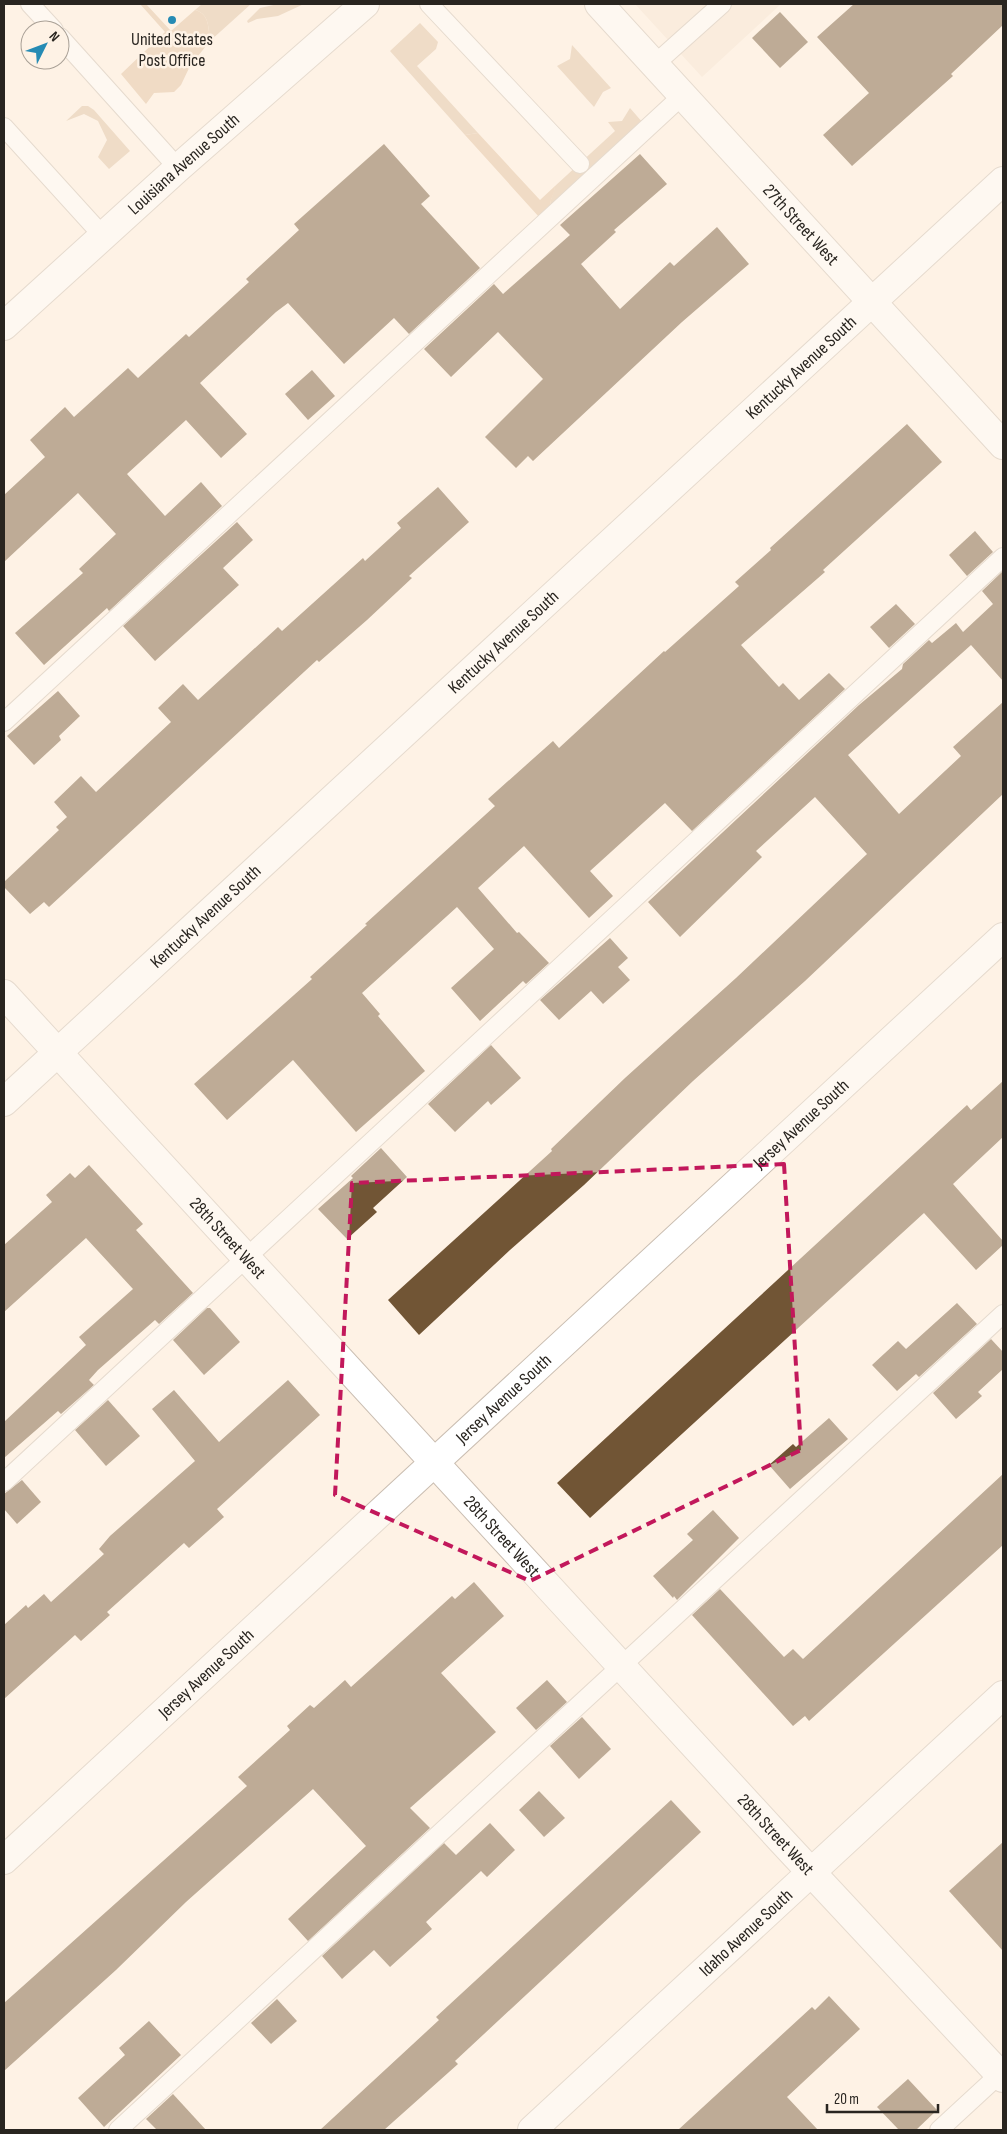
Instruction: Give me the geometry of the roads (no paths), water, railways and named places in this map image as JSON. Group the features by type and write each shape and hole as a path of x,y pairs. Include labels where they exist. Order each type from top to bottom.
{"street":[{"name":"Louisiana Avenue South","path":"4,326 178,168 365,4"},
{"name":"27th Street West","path":"600,4 1003,445"},
{"name":"Kentucky Avenue South","path":"4,1102 1003,181"},
{"name":"Jersey Avenue South","path":"4,1860 1003,937"},
{"name":"28th Street West","path":"4,994 810,1872 1002,2074"},
{"name":"Idaho Avenue South","path":"532,2130 1003,1694"}],"lane":[{"path":"30,4 45,20"},
{"path":"429,4 580,164"},
{"path":"655,64 722,4"},
{"path":"70,48 178,168"},
{"path":"4,722 683,95"},
{"path":"4,128 103,236"},
{"path":"4,1482 1003,557"},
{"path":"118,2130 1003,1314"},
{"path":"939,2130 1002,2074"}],"place":[{"name":"United States Post Office","path":"172,20"}]}
